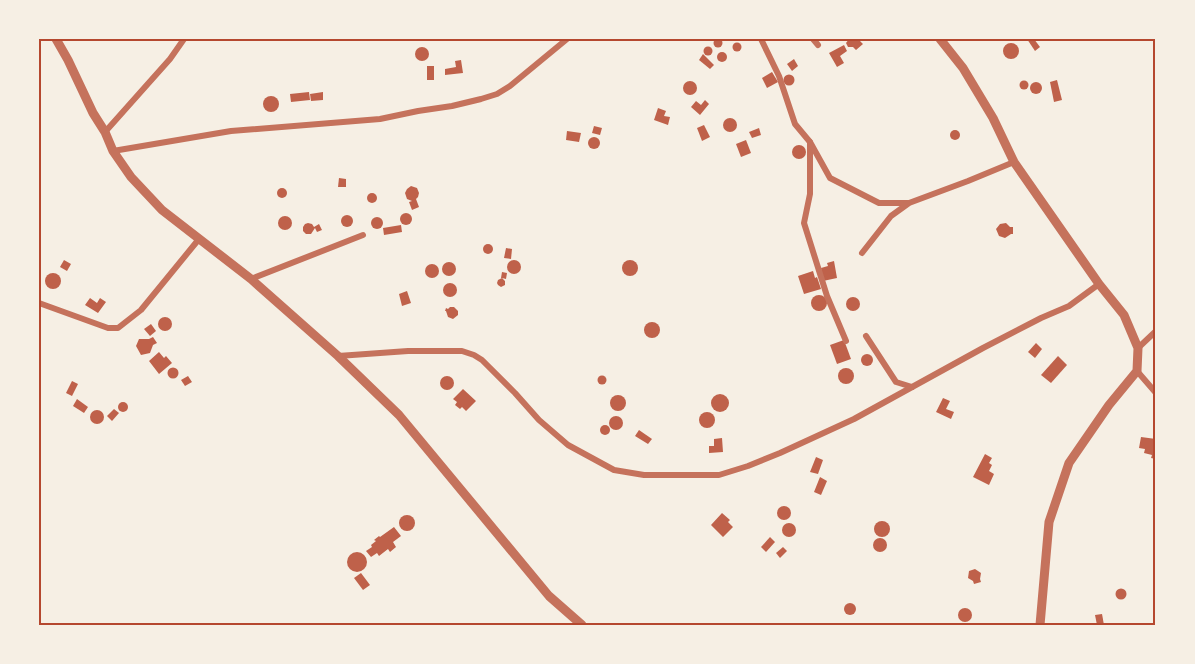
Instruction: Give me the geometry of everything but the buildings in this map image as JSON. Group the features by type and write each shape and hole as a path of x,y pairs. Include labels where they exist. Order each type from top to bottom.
{"street":[{"path":"56,39 113,151 131,177 162,210 251,279 338,356 399,415 549,596 582,625"},
{"path":"105,132 170,59 184,39"},
{"path":"113,151 231,131 380,118 481,99 497,94 510,86 567,39"},
{"path":"760,39 779,76 795,124 810,142 830,178 879,203 909,203"},
{"path":"813,39 818,45"},
{"path":"940,39 963,68 987,108 1014,162 1099,284 1124,315 1138,348 1137,371 1109,405 1069,463 1049,522 1040,625"},
{"path":"810,142 810,194 804,223 824,287 846,341"},
{"path":"862,253 891,216 909,203 1014,162"},
{"path":"251,279 363,235"},
{"path":"39,303 108,328 118,328 141,310 199,239"},
{"path":"338,356 408,351 462,351 482,360 539,420 568,445 614,470 644,475 719,475 780,453 854,419 993,343 1069,306 1099,284"},
{"path":"1138,348 1156,331"},
{"path":"866,336 896,382 912,387"},
{"path":"1137,371 1156,393"}]}
